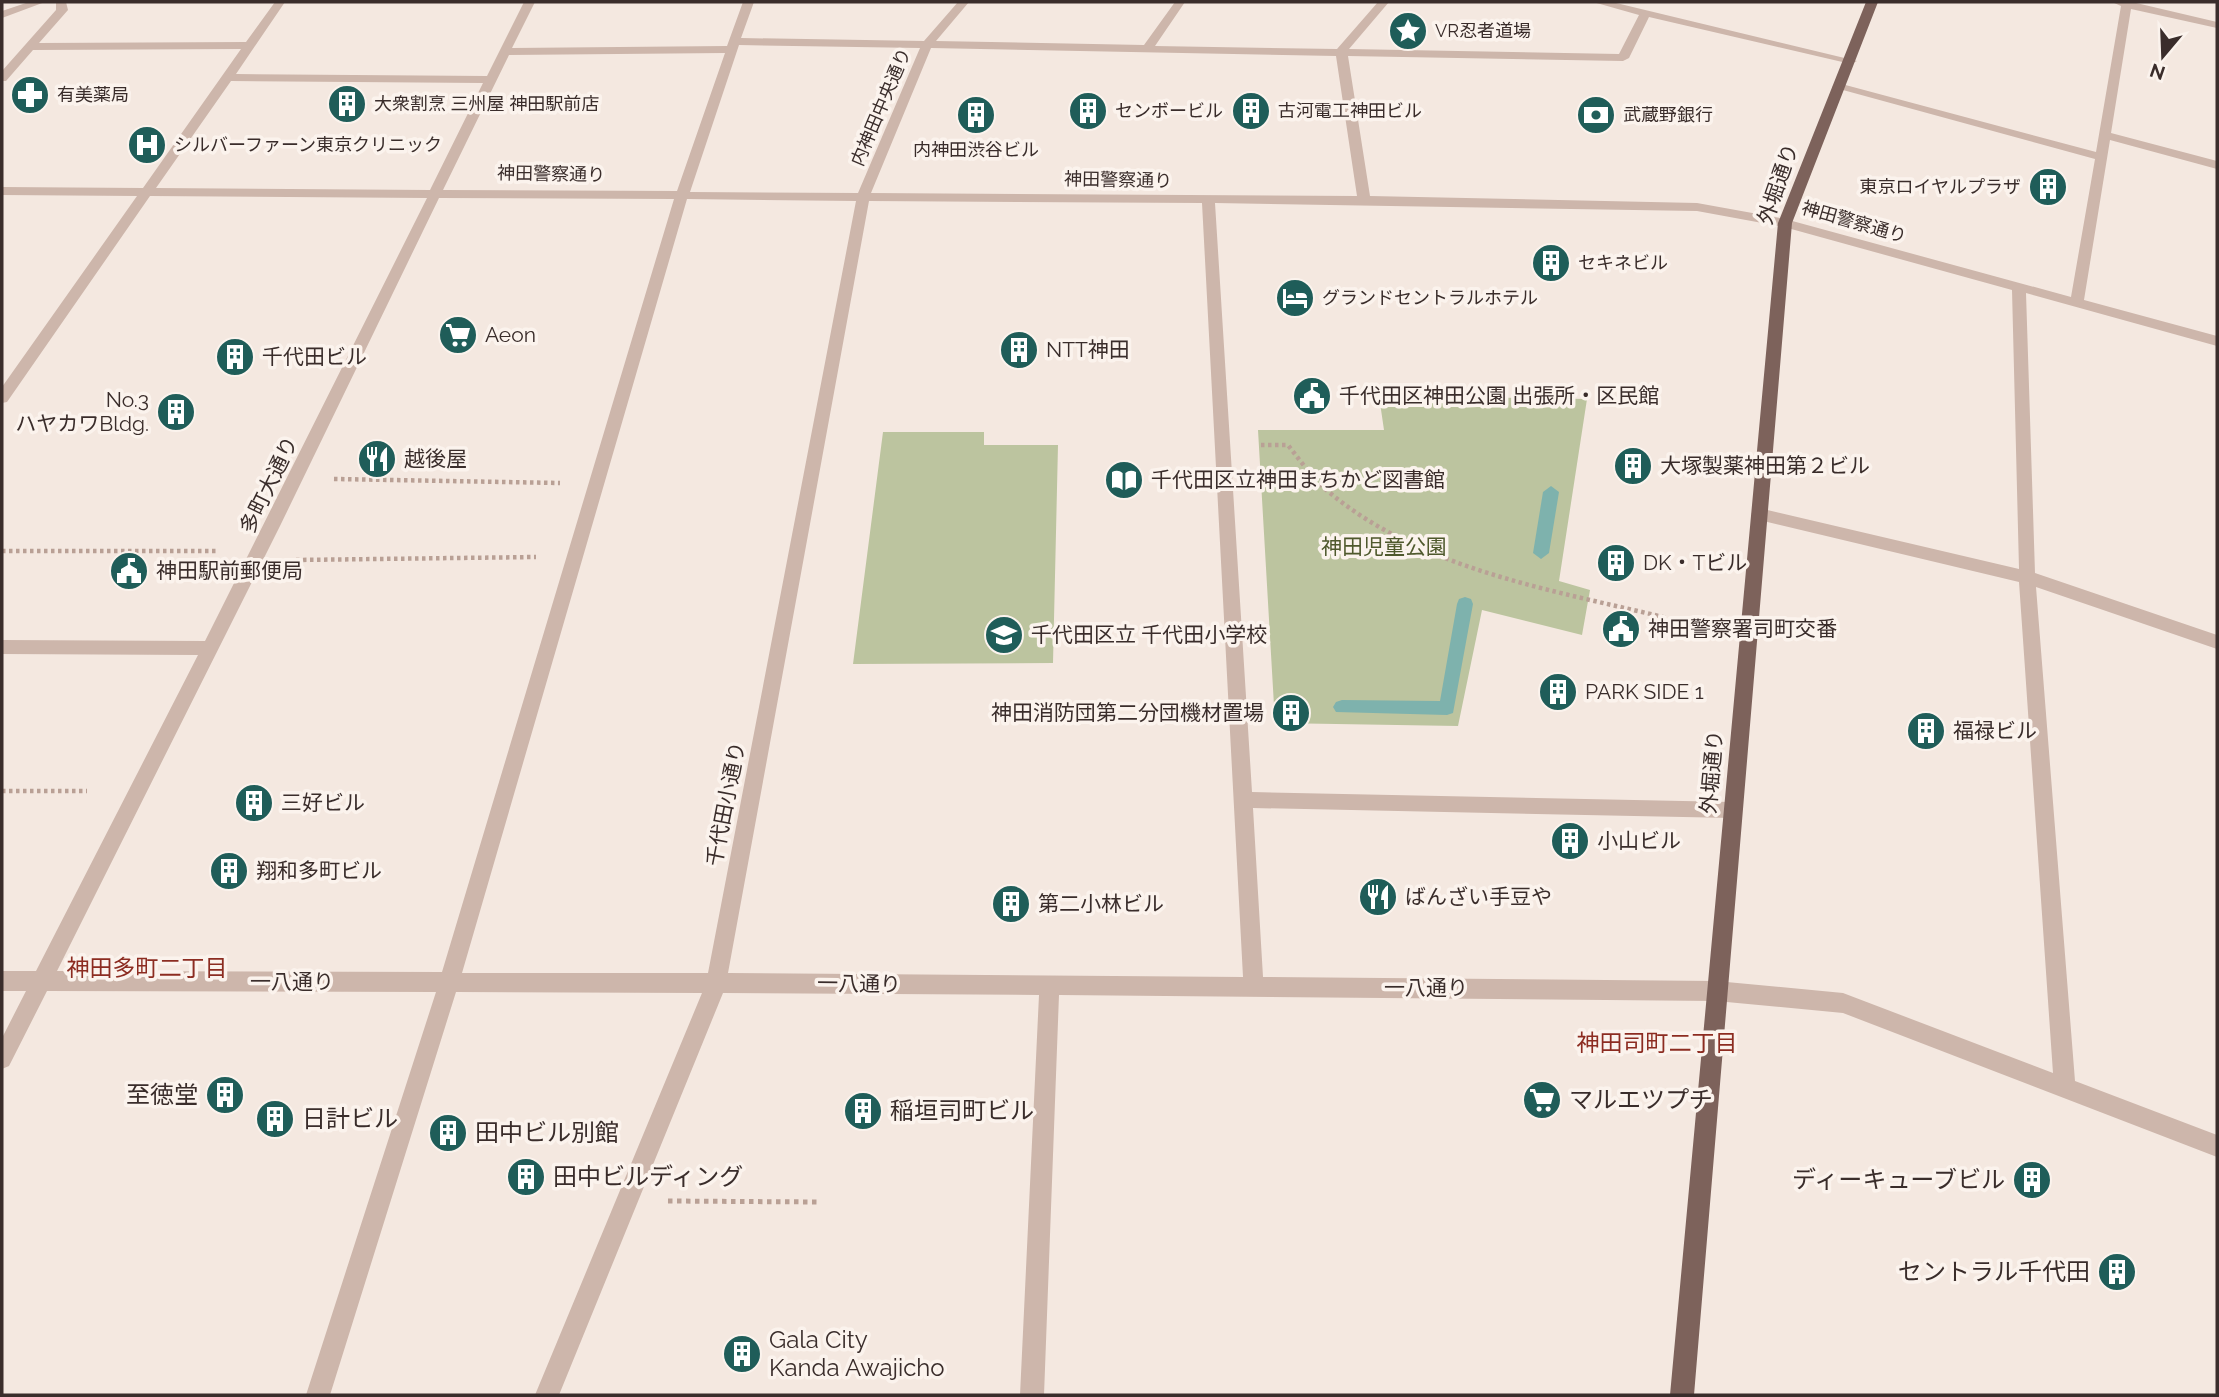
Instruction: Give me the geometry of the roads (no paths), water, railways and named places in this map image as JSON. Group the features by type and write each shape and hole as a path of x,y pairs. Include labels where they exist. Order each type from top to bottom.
{"main road":[{"name":"外堀通り","path":"1682,1395 1785,223 1872,2"}],"street":[{"path":"2,15 39,2"},
{"path":"2,78 62,10 61,2"},
{"path":"2,398 280,2"},
{"name":"多町大通り","path":"2,1059 257,556 529,2"},
{"path":"318,1395 449,983 682,195 747,2"},
{"name":"内神田中央通り","path":"863,196 927,45 964,2"},
{"path":"1147,49 1180,2"},
{"path":"1341,51 1384,2"},
{"path":"1599,2 1851,61"},
{"path":"2077,303 2124,3 2217,25"},
{"path":"505,52 732,46 927,45 1623,58 1646,13"},
{"path":"29,47 250,44"},
{"path":"1341,51 1364,200"},
{"path":"227,77 490,80"},
{"path":"1838,87 2100,157"},
{"path":"2105,135 2217,165"},
{"name":"神田警察通り","path":"2,191 1364,200 1696,206 1785,223 2217,341"},
{"name":"千代田小通り","path":"547,1395 716,984 863,196"},
{"path":"1208,200 1254,987"},
{"path":"2019,287 2027,577 2065,1087"},
{"path":"1759,513 2027,577 2217,642"},
{"path":"2,647 211,648"},
{"path":"1243,800 1732,810"},
{"name":"一八通り","path":"2,981 1716,991 1843,1003 2217,1146"},
{"path":"1032,1395 1049,986"}],"waterway":[{"path":"1541,553 1551,492"},
{"path":"1342,707 1447,708 1465,604"}],"place":[{"name":"VR忍者道場","path":"1408,31"},
{"name":"有美薬局","path":"30,95"},
{"name":"大衆割烹 三州屋 神田駅前店","path":"347,104"},
{"name":"センボービル","path":"1088,111"},
{"name":"古河電工神田ビル","path":"1251,111"},
{"name":"内神田渋谷ビル","path":"976,115"},
{"name":"武蔵野銀行","path":"1596,115"},
{"name":"シルバーファーン東京クリニック","path":"147,145"},
{"name":"東京ロイヤルプラザ","path":"2048,187"},
{"name":"セキネビル","path":"1551,263"},
{"name":"グランドセントラルホテル","path":"1295,298"},
{"name":"Aeon","path":"458,335"},
{"name":"NTT神田","path":"1019,350"},
{"name":"千代田ビル","path":"235,357"},
{"name":"千代田区神田公園 出張所・区民館","path":"1312,396"},
{"name":"No.3 ハヤカワBldg.","path":"176,412"},
{"name":"越後屋","path":"377,459"},
{"name":"大塚製薬神田第２ビル","path":"1633,466"},
{"name":"千代田区立神田まちかど図書館","path":"1124,480"},
{"name":"DK・Tビル","path":"1616,563"},
{"name":"神田駅前郵便局","path":"129,571"},
{"name":"神田警察署司町交番","path":"1621,629"},
{"name":"千代田区立 千代田小学校","path":"1004,635"},
{"name":"PARK SIDE 1","path":"1558,692"},
{"name":"神田消防団第二分団機材置場","path":"1291,713"},
{"name":"福禄ビル","path":"1926,731"},
{"name":"三好ビル","path":"254,803"},
{"name":"小山ビル","path":"1570,841"},
{"name":"翔和多町ビル","path":"229,871"},
{"name":"ばんざい手豆や","path":"1378,897"},
{"name":"第二小林ビル","path":"1011,904"},
{"name":"至徳堂","path":"225,1095"},
{"name":"マルエツプチ","path":"1542,1100"},
{"name":"稲垣司町ビル","path":"863,1111"},
{"name":"日計ビル","path":"275,1119"},
{"name":"田中ビル別館","path":"448,1133"},
{"name":"田中ビルディング","path":"526,1177"},
{"name":"ディーキューブビル","path":"2032,1180"},
{"name":"セントラル千代田","path":"2117,1272"},
{"name":"Gala City Kanda Awajicho","path":"742,1354"}],"district":[{"name":"神田多町二丁目","path":"147,968"},
{"name":"神田司町二丁目","path":"1657,1043"}],"park label":[{"name":"神田児童公園","path":"1384,547"}]}
